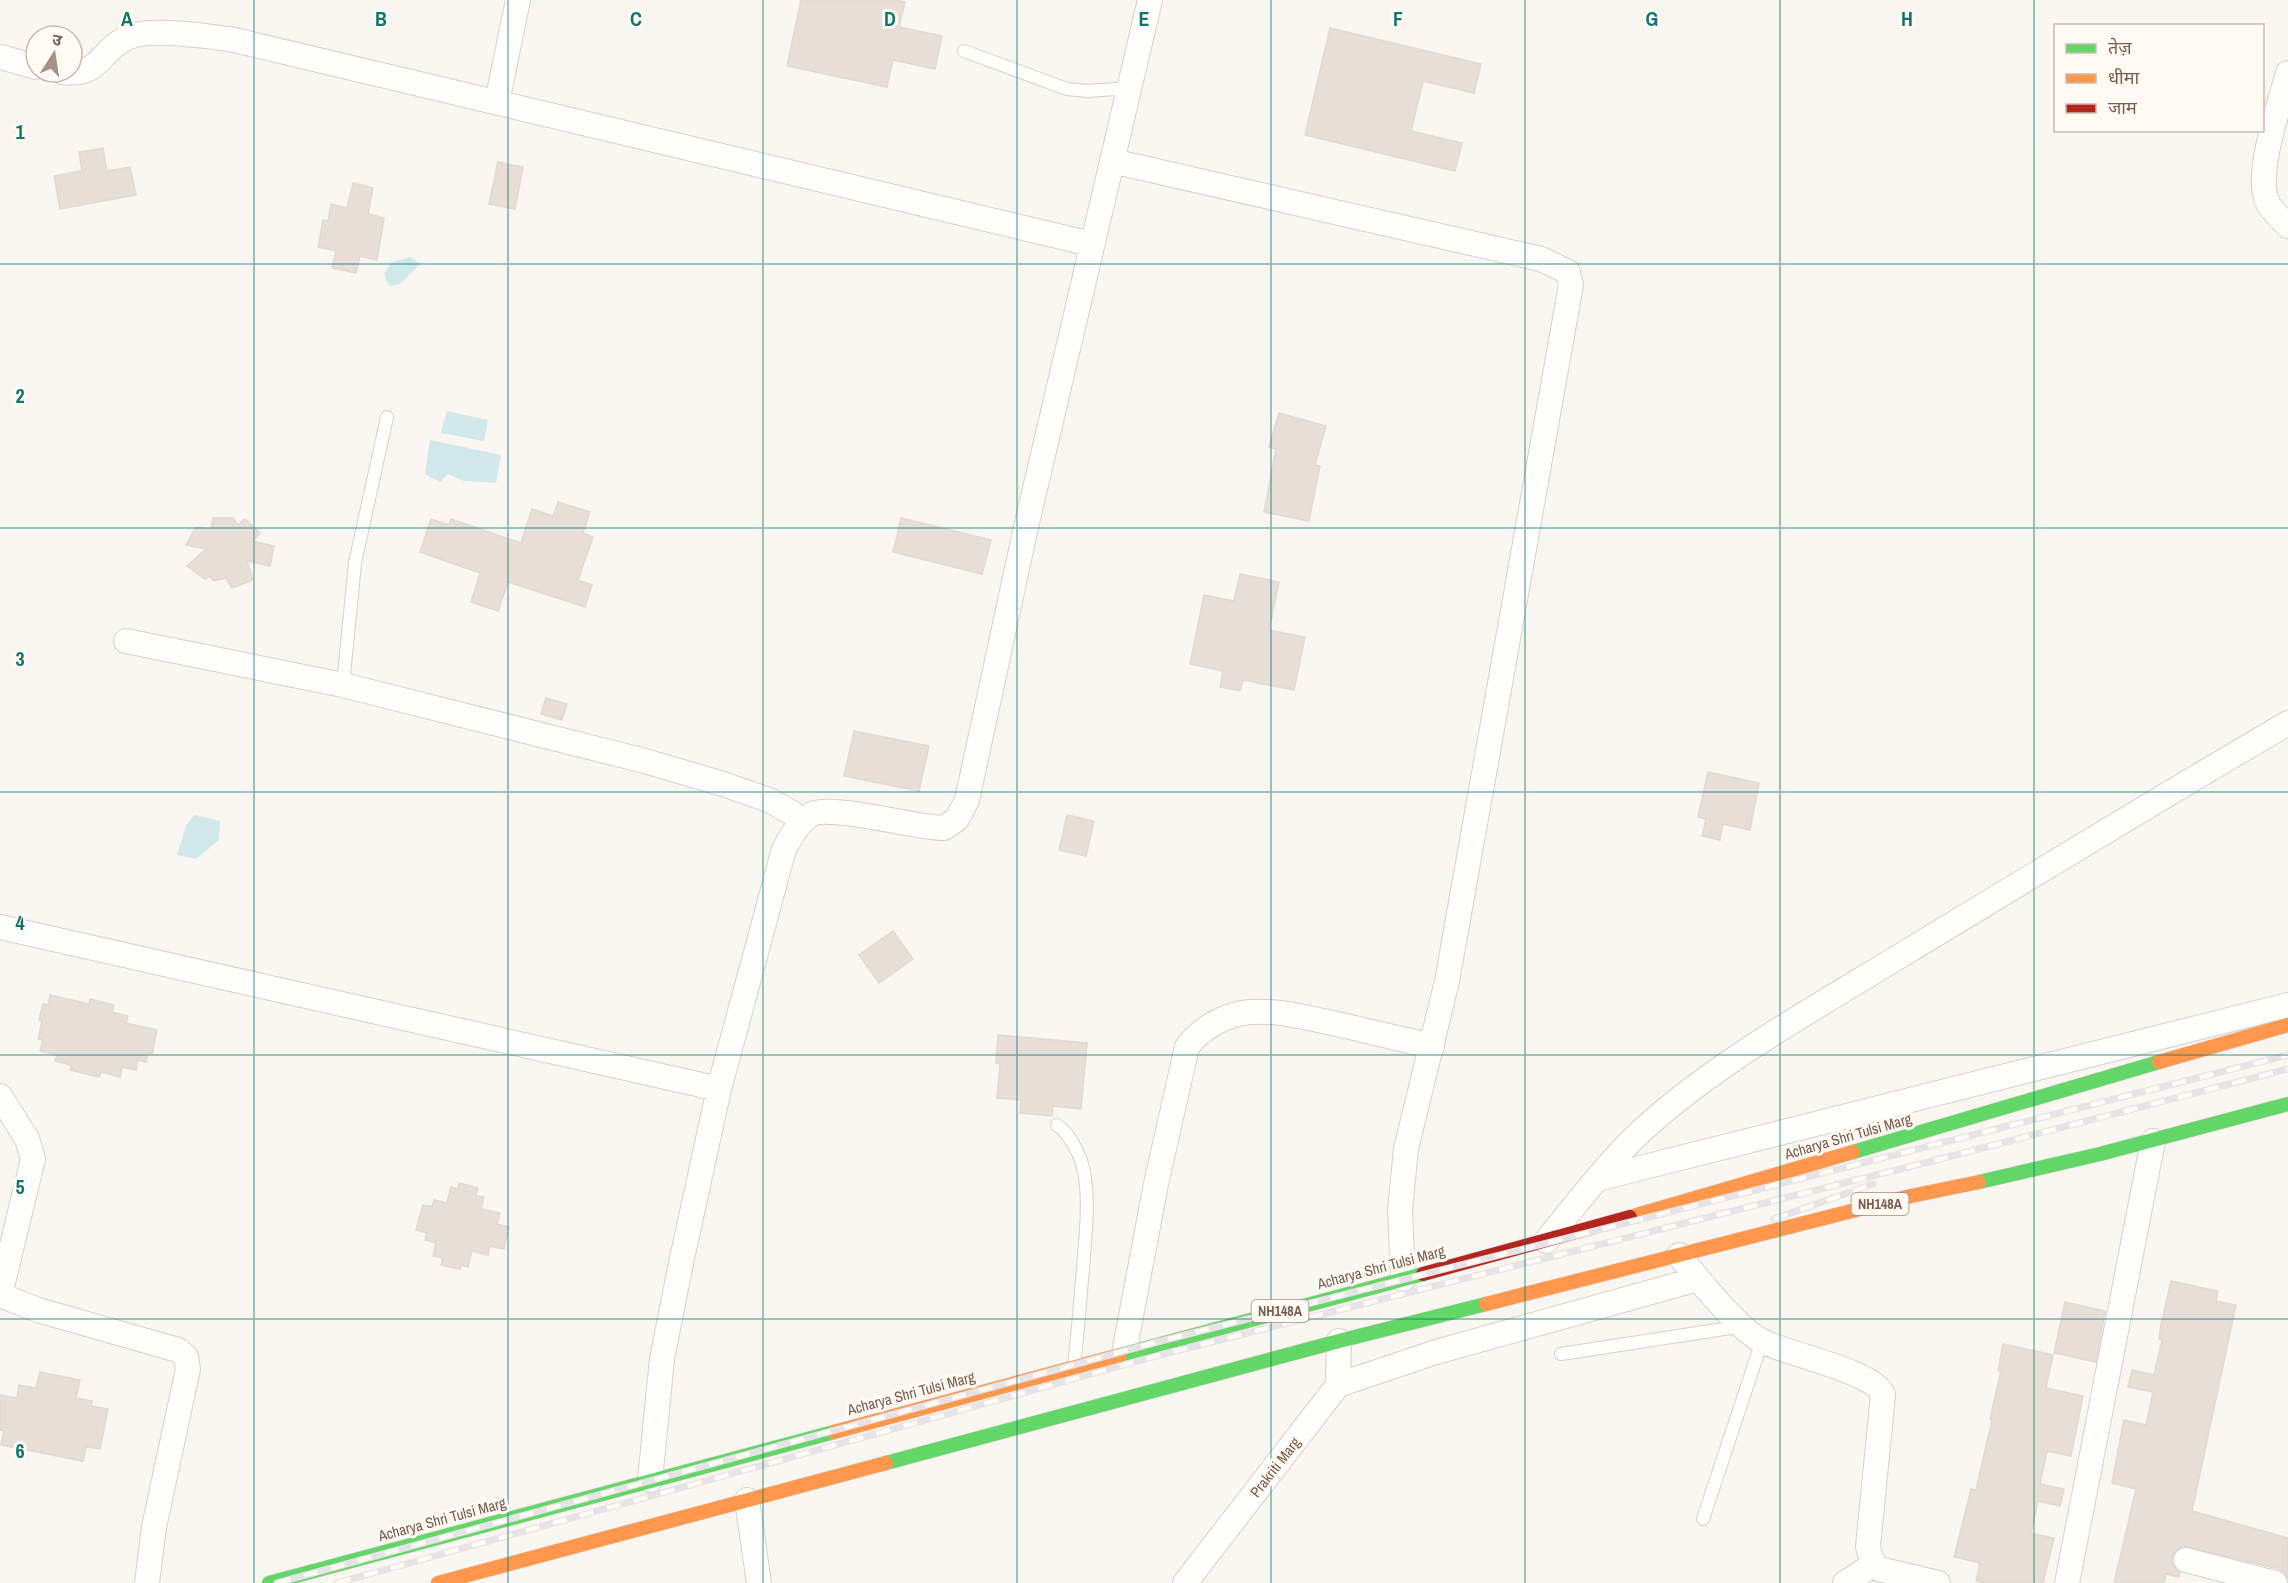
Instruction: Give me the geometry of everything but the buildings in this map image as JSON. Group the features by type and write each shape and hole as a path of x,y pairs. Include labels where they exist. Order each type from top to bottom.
{"highway":[{"name":"Acharya Shri Tulsi Marg","path":"269,1583 1074,1366 1323,1305 1403,1279 1546,1241 2288,1025"},
{"name":"NH148A","path":"438,1583 747,1500 1337,1336 1679,1255 1911,1196 1992,1180 2153,1142 2288,1104"}],"street":[{"path":"497,102 518,0"},
{"path":"650,1480 662,1359 669,1317 719,1089 784,849 801,823 812,814 837,812 944,828 951,825 961,813 967,800 1091,244 1131,88 1150,0"},
{"path":"84,72 89,71 117,44 141,34 195,35 230,39 1091,244"},
{"path":"1,57 24,64"},
{"path":"2288,73 2265,162 2263,179 2267,202 2288,226"},
{"path":"1112,161 1541,259 1568,272 1570,277 1571,285 1447,981 1406,1149 1400,1210 1403,1279"},
{"path":"126,641 343,685 645,761 769,800 792,813 801,823"},
{"path":"1546,1241 1597,1179 1633,1140 1728,1064 1846,988 2288,723"},
{"path":"0,927 719,1089"},
{"path":"1597,1179 2288,1005"},
{"path":"1124,1353 1161,1161 1187,1047 1195,1036 1214,1023 1248,1012 1271,1012 1298,1015 1431,1046"},
{"path":"0,1096 27,1139 33,1159 0,1295 38,1310 178,1350 186,1357 188,1369 154,1527 147,1583"},
{"path":"2067,1583 2153,1142"},
{"path":"1679,1255 1698,1280 1743,1326 1762,1341 1862,1377 1878,1386 1882,1395 1868,1546 1873,1565 1898,1575 1938,1583"},
{"path":"1337,1336 1338,1385 1436,1352 1698,1280"},
{"name":"Prakriti Marg","path":"1185,1583 1338,1385"},
{"path":"747,1500 759,1583"},
{"path":"2186,1560 2275,1583"},
{"path":"1845,1583 1873,1565"}],"lane":[{"path":"964,51 1067,89 1087,91 1131,88"},
{"path":"343,685 355,563 387,417"},
{"path":"1057,1125 1063,1129 1080,1157 1086,1188 1086,1228 1074,1366"},
{"path":"1561,1354 1743,1326"},
{"path":"1703,1519 1762,1341"}],"water":[{"path":"410,257 420,264 400,284 389,286 384,274 392,262"},
{"path":"447,411 488,420 484,441 441,433"},
{"path":"430,440 501,455 496,483 464,481 448,474 440,482 425,474"},
{"path":"194,815 220,821 219,840 196,859 177,855 186,826"}],"railway":[{"path":"277,1583 1157,1342 2288,1055"},
{"path":"337,1583 1160,1355 2288,1069"},
{"path":"1774,1219 1873,1184"}],"traffic: fast":[{"path":"1853,1152 2159,1062"},
{"path":"1979,1182 2100,1154 2288,1104"},
{"path":"1120,1355 1423,1274"},
{"path":"886,1463 1339,1341 1486,1304"},
{"path":"269,1583 834,1432"}],"traffic: slow":[{"path":"2159,1062 2288,1025"},
{"path":"1630,1217 1853,1152"},
{"path":"1486,1304 1911,1196 1979,1182"},
{"path":"834,1432 1120,1355"},
{"path":"438,1583 886,1463"}],"traffic: jam":[{"path":"1423,1274 1630,1217"}]}
